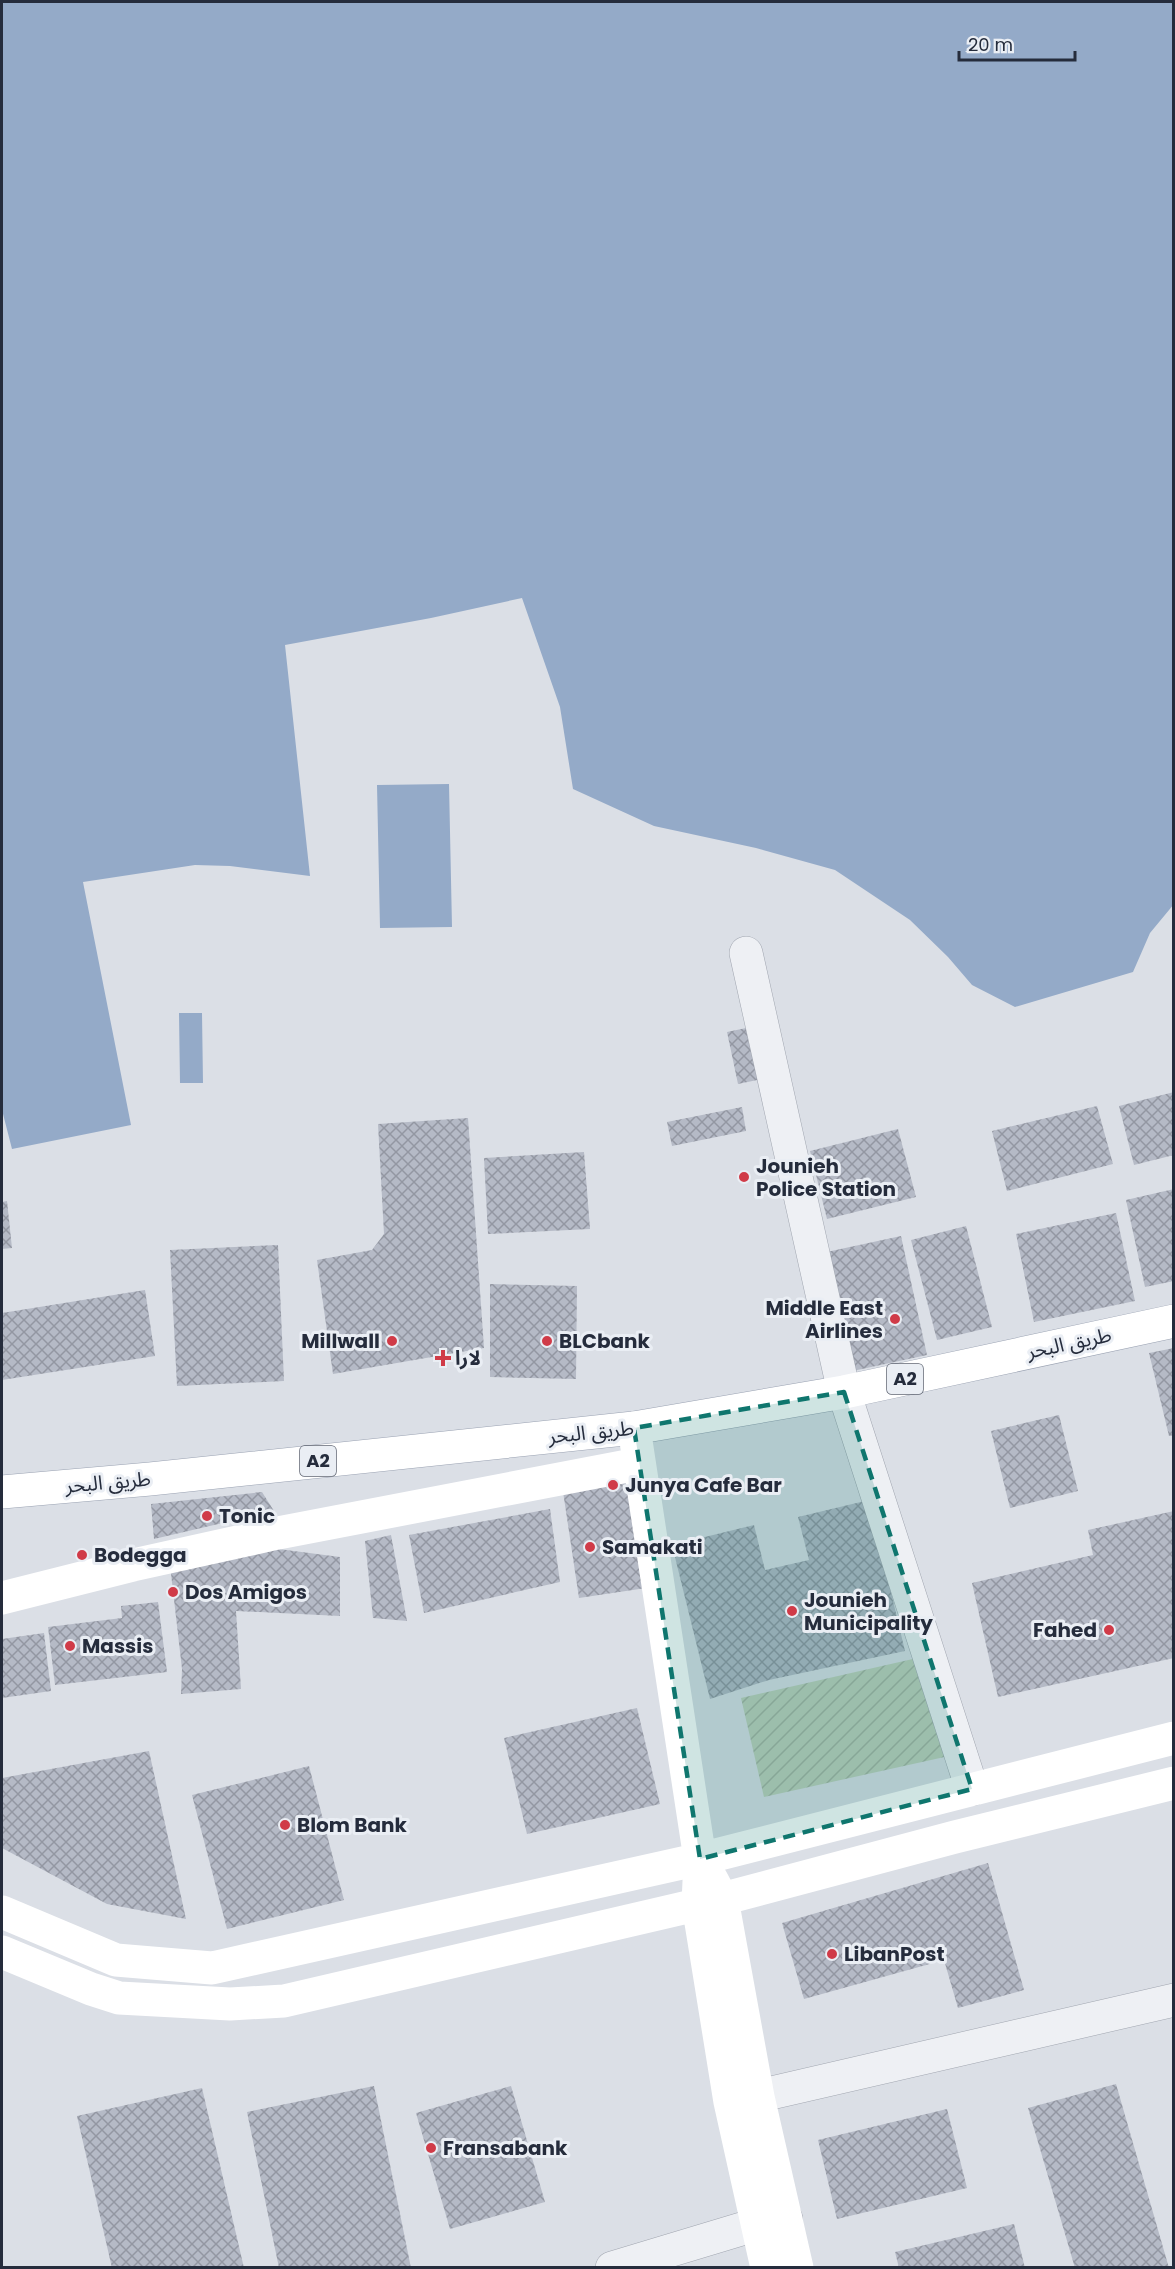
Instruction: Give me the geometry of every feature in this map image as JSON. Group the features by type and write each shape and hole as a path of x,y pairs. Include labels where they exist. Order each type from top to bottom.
{"main road":[{"name":"طريق البحر","path":"2,1492 150,1479 634,1428 844,1392 1173,1321"},
{"path":"634,1428 700,1859 710,1902 744,2100 772,2221 797,2268"},
{"name":"طريق البحر","path":"2,1598 133,1565 278,1533 638,1464"},
{"path":"2,1912 116,1960 212,1968 700,1859 1173,1738"},
{"path":"2,1952 91,1989 119,1998 230,2004 284,2001 710,1902 966,1834 1173,1783"},
{"path":"767,2268 772,2221"}],"street":[{"path":"746,953 844,1392 972,1789"},
{"path":"744,2100 1173,2000"},
{"path":"612,2268 772,2221"}],"highlighted area":[{"path":"844,1392 972,1789 700,1859 634,1428"}],"green space":[{"path":"926,1656 949,1756 764,1797 741,1698"}],"water":[{"path":"2,2 1173,2 1174,904 1150,933 1133,972 1015,1007 972,985 948,957 910,920 835,870 756,848 654,826 573,789 560,707 522,598 431,618 285,645 310,876 230,866 195,865 83,882 131,1125 12,1149 2,1110"},
{"path":"449,784 452,927 380,928 377,785"},
{"path":"179,1013 202,1013 203,1083 180,1083"}],"building":[{"path":"751,1027 762,1079 738,1084 727,1032"},
{"path":"1174,1092 1174,1155 1134,1165 1119,1106"},
{"path":"1097,1106 1113,1164 1007,1191 992,1131"},
{"path":"742,1107 746,1131 672,1146 667,1122"},
{"path":"468,1118 484,1348 333,1374 317,1260 372,1250 384,1234 378,1124"},
{"path":"898,1129 916,1197 827,1219 810,1151"},
{"path":"584,1152 590,1229 488,1234 484,1158"},
{"path":"1174,1189 1174,1281 1145,1287 1126,1200"},
{"path":"7,1201 12,1248 2,1249 2,1202"},
{"path":"1116,1213 1135,1301 1034,1322 1016,1234"},
{"path":"966,1226 992,1327 937,1340 911,1240"},
{"path":"901,1236 927,1355 848,1372 822,1253"},
{"path":"278,1245 284,1381 177,1386 170,1250"},
{"path":"490,1284 577,1286 576,1379 490,1377"},
{"path":"145,1290 155,1356 2,1380 2,1313"},
{"path":"1174,1348 1174,1435 1169,1436 1149,1353"},
{"path":"1059,1415 1078,1491 1010,1508 991,1431"},
{"path":"629,1476 646,1588 579,1598 562,1485"},
{"path":"262,1492 274,1511 154,1539 151,1504"},
{"name":"Jounieh Municipality","path":"869,1500 905,1651 769,1680 710,1699 672,1545 754,1525 765,1570 809,1560 798,1517"},
{"path":"550,1509 560,1582 424,1613 409,1535"},
{"path":"1174,1511 1174,1658 998,1697 972,1583 1093,1555 1088,1530"},
{"path":"391,1535 407,1621 373,1618 365,1541"},
{"path":"263,1547 340,1557 340,1616 236,1611 241,1689 181,1694 182,1669 170,1565"},
{"path":"158,1602 167,1672 55,1685 48,1627 122,1618 121,1606"},
{"path":"44,1633 51,1691 2,1698 2,1639"},
{"path":"637,1708 660,1804 527,1834 504,1738"},
{"path":"149,1751 186,1919 107,1904 2,1848 2,1778"},
{"path":"309,1766 344,1900 227,1929 192,1795"},
{"path":"988,1863 1024,1990 958,2008 944,1960 804,1999 782,1923"},
{"path":"1116,2084 1169,2268 1075,2268 1028,2108"},
{"path":"374,2086 411,2268 279,2268 247,2112"},
{"path":"511,2086 545,2202 450,2229 416,2113"},
{"path":"202,2088 244,2268 112,2268 77,2116"},
{"path":"947,2109 967,2188 837,2219 818,2140"},
{"path":"1014,2224 1025,2268 899,2268 895,2252"}],"place":[{"name":"Jounieh Police Station","path":"744,1177"},
{"name":"Middle East Airlines","path":"895,1319"},
{"name":"Millwall","path":"392,1341"},
{"name":"BLCbank","path":"547,1341"},
{"name":"لارا","path":"443,1358"},
{"name":"Junya Cafe Bar","path":"613,1485"},
{"name":"Tonic","path":"207,1516"},
{"name":"Samakati","path":"590,1547"},
{"name":"Bodegga","path":"82,1555"},
{"name":"Dos Amigos","path":"173,1592"},
{"name":"Jounieh Municipality","path":"792,1611"},
{"name":"Fahed","path":"1109,1630"},
{"name":"Massis","path":"70,1646"},
{"name":"Blom Bank","path":"285,1825"},
{"name":"LibanPost","path":"832,1954"},
{"name":"Fransabank","path":"431,2148"}]}
